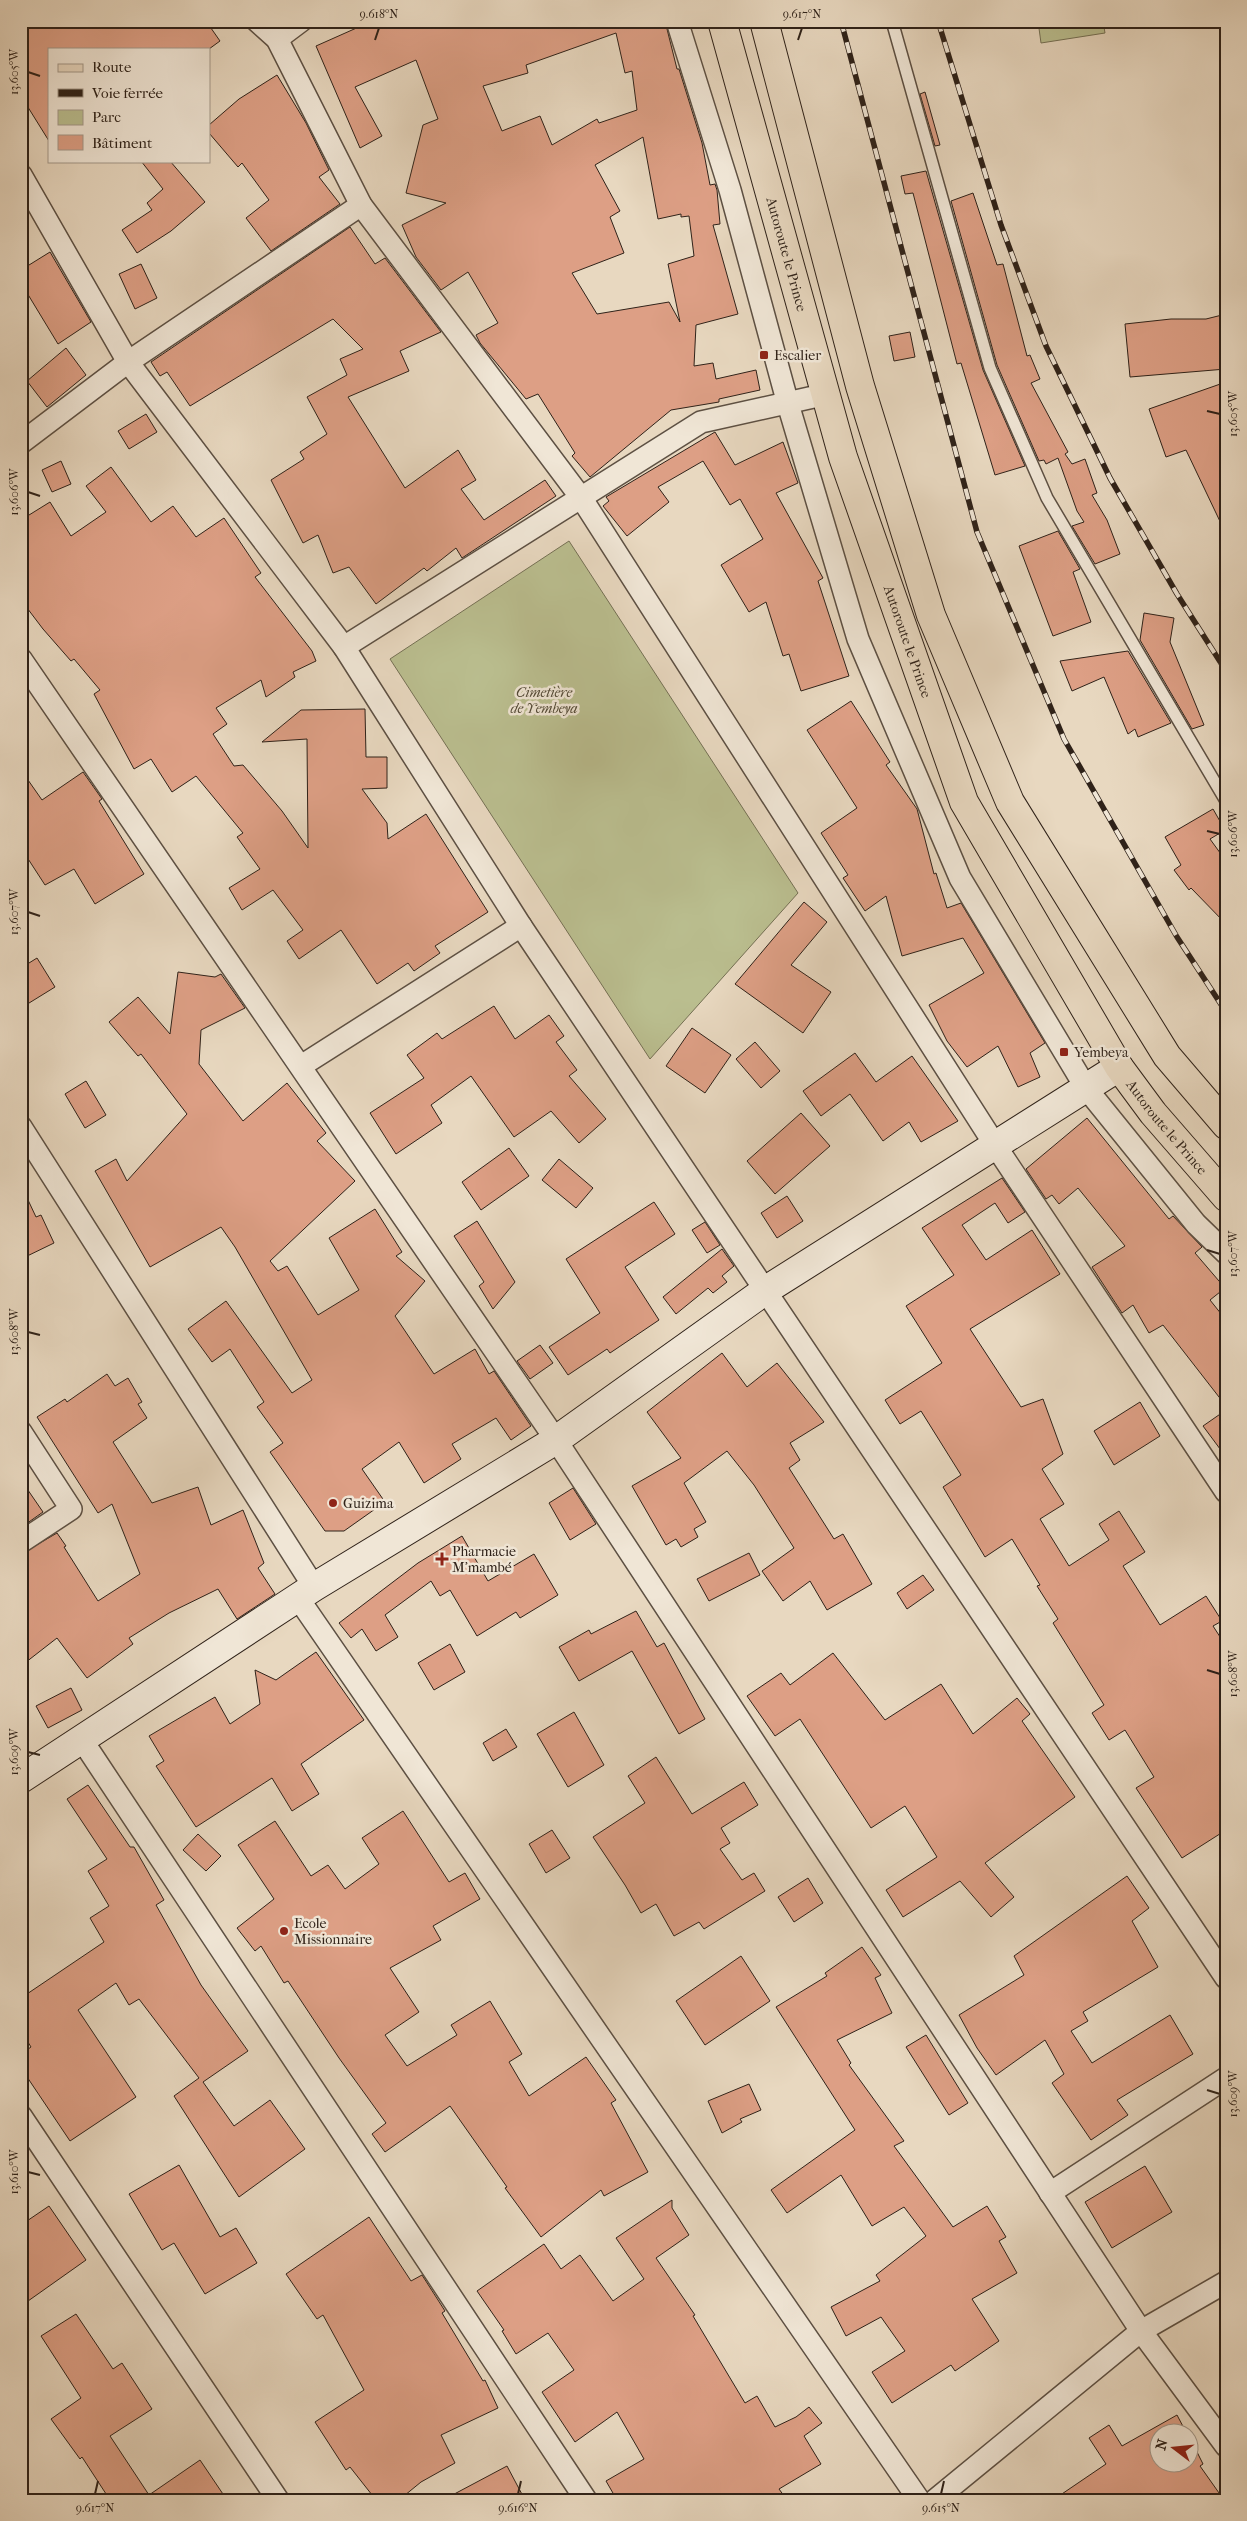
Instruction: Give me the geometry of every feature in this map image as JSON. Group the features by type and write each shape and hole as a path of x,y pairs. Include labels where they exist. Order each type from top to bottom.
{"main road":[{"name":"Autoroute le Prince","path":"722,21 843,457 964,802 1119,1067 1153,1114 1226,1197"},
{"path":"764,21 860,386 931,615 1010,802 1167,1056 1226,1125"}],"street":[{"path":"257,21 278,39 361,205 582,499 995,1146 1226,1492"},
{"path":"278,39 301,21"},
{"path":"677,21 730,190 788,404 858,639 960,878 1086,1088 1196,1224 1226,1252"},
{"path":"21,175 128,362 344,647 521,926 1226,1978"},
{"path":"21,443 128,362 361,205"},
{"path":"344,647 582,499 701,422 827,394"},
{"path":"21,659 556,1440 1141,2331 1226,2446"},
{"path":"301,1066 521,926"},
{"path":"21,1779 306,1593 556,1440 766,1290 1119,1067"},
{"path":"21,1127 306,1593 919,2500"},
{"path":"21,1432 71,1509 21,1542"},
{"path":"82,1740 586,2500"},
{"path":"1050,2193 1226,2078"},
{"path":"21,2116 278,2500"},
{"path":"935,2500 1141,2331 1226,2282"}],"lane":[{"path":"892,21 990,368 1046,498 1226,802"}],"green space":[{"path":"1038,21 1103,21 1105,33 1041,43"},
{"name":"Cimetière de Yembeya","path":"569,541 798,893 650,1059 390,659"}],"building":[{"path":"21,21 206,21 220,41 210,48 48,48 48,139 21,96"},
{"path":"359,21 665,21 677,69 679,69 702,143 710,185 715,184 717,190 720,224 713,225 738,314 696,325 694,366 713,363 716,379 756,370 760,390 719,399 719,402 671,410 590,477 572,456 575,453 538,394 526,399 480,343 476,335 498,323 468,272 441,290 416,257 402,225 446,203 406,193 423,125 438,119 416,60 355,87 382,136 360,148 316,46 361,26","holes":["616,33 625,73 632,71 637,110 599,123 597,119 552,145 540,116 502,131 483,86 528,73 526,65","643,137 658,219 681,214 681,217 689,216 694,256 668,264 680,322 669,302 597,314 572,273 624,253 610,217 620,211 595,165"]},
{"path":"277,75 306,123 329,170 319,177 340,204 271,251 246,218 269,200 242,163 238,167 210,134 210,124 239,99"},
{"path":"925,92 940,145 935,146 920,94"},
{"path":"142,162 171,162 205,202 171,231 137,253 122,230 152,210 147,203 163,189"},
{"path":"926,171 983,370 1025,466 995,475 961,363 957,364 913,193 905,194 901,176"},
{"path":"973,193 997,265 1003,264 1027,356 1030,355 1040,379 1031,383 1068,452 1065,454 1072,464 1085,459 1097,493 1092,495 1107,520 1120,554 1095,564 1072,526 1084,522 1077,511 1058,458 1046,464 1044,460 1039,461 997,365 951,201"},
{"path":"350,227 375,264 385,258 441,332 400,351 409,371 348,397 405,488 458,450 476,480 461,489 484,520 545,480 556,496 462,558 456,548 427,571 424,568 376,604 349,567 333,573 318,535 303,543 271,480 304,459 300,452 327,434 307,397 347,375 340,359 363,349 333,319 190,406 167,372 160,376 151,362"},
{"path":"50,252 91,322 58,344 21,283 21,270"},
{"path":"141,264 157,298 135,309 119,274"},
{"path":"1226,314 1226,369 1130,377 1125,324 1171,319 1206,319"},
{"path":"910,332 915,357 894,361 889,336"},
{"path":"66,348 86,375 47,407 27,381"},
{"path":"1226,382 1226,534 1186,450 1166,457 1149,409"},
{"path":"146,414 157,432 129,449 118,431"},
{"path":"715,432 735,465 783,442 798,483 776,493 823,578 818,581 849,676 801,691 789,654 783,656 766,602 749,612 721,565 763,539 740,499 730,505 703,461 658,487 669,502 627,536 603,506 609,501 606,497"},
{"path":"61,461 71,484 52,492 42,470"},
{"path":"111,467 151,522 173,506 196,537 224,518 261,573 255,577 312,651 316,661 293,672 295,677 266,697 261,680 216,708 227,724 213,734 234,766 243,765 282,811 308,848 307,739 262,742 301,710 365,709 366,757 387,757 387,788 362,789 387,823 388,839 426,814 488,912 435,946 440,953 414,971 408,963 377,984 341,930 299,959 287,941 303,930 273,890 242,910 229,888 260,869 237,837 243,833 196,776 172,792 151,759 134,769 94,694 100,690 74,659 71,661 21,600 21,520 50,502 71,536 106,512 86,486"},
{"path":"1058,531 1080,569 1073,572 1091,622 1053,636 1019,546"},
{"path":"1144,613 1174,618 1170,642 1204,725 1192,729 1140,640"},
{"path":"1128,651 1171,723 1138,737 1135,729 1128,734 1104,677 1072,691 1060,661"},
{"path":"851,701 890,762 886,765 917,809 934,874 936,873 947,908 961,903 1045,1043 1030,1053 1040,1077 1018,1087 998,1046 967,1067 947,1041 929,1005 984,973 963,938 902,956 886,896 865,911 843,878 848,875 821,833 857,808 807,730"},
{"path":"21,770 42,800 83,772 102,799 99,801 144,874 95,904 74,869 45,885 21,848"},
{"path":"1213,809 1225,830 1210,839 1226,861 1226,924 1191,888 1189,890 1174,870 1181,865 1165,837"},
{"path":"804,902 827,922 791,965 831,992 803,1033 735,984"},
{"path":"37,958 55,987 21,1008 21,968"},
{"path":"178,972 215,977 221,974 245,1008 201,1030 199,1064 243,1121 287,1083 326,1133 317,1141 355,1181 270,1261 278,1271 287,1266 318,1315 359,1290 329,1238 375,1209 402,1252 396,1256 425,1281 395,1316 434,1374 475,1349 489,1374 494,1371 531,1426 511,1440 496,1418 452,1444 461,1459 424,1483 399,1442 362,1469 385,1502 344,1531 325,1531 270,1452 283,1443 257,1407 264,1402 230,1349 212,1362 188,1329 226,1301 292,1393 312,1380 235,1247 221,1227 150,1267 95,1171 116,1159 127,1181 187,1114 141,1054 138,1056 109,1022 138,997 170,1034"},
{"path":"494,1006 515,1039 549,1015 564,1036 556,1042 577,1070 569,1076 606,1119 579,1143 551,1111 514,1137 471,1076 431,1105 442,1123 396,1154 370,1113 424,1078 407,1055 437,1033 442,1039"},
{"path":"692,1028 731,1055 705,1093 666,1066"},
{"path":"755,1042 780,1071 761,1088 736,1059"},
{"path":"855,1053 876,1082 912,1056 958,1121 921,1142 909,1122 883,1141 850,1094 821,1116 803,1091"},
{"path":"86,1081 106,1115 85,1128 65,1094"},
{"path":"801,1113 830,1146 775,1194 747,1161"},
{"path":"1087,1118 1169,1219 1173,1216 1202,1247 1195,1253 1225,1288 1210,1300 1226,1320 1226,1406 1163,1325 1149,1333 1133,1305 1122,1313 1092,1267 1125,1246 1078,1188 1059,1204 1052,1195 1046,1199 1026,1169"},
{"path":"509,1148 529,1176 481,1210 462,1182"},
{"path":"559,1159 593,1188 576,1208 542,1180"},
{"path":"1002,1178 1025,1212 1008,1223 995,1203 962,1225 986,1260 1032,1230 1060,1274 970,1329 1021,1407 1043,1399 1063,1454 1042,1469 1064,1504 1040,1519 1069,1566 1109,1540 1099,1524 1119,1511 1145,1552 1123,1566 1160,1625 1206,1596 1222,1621 1213,1626 1226,1646 1226,1830 1182,1858 1136,1788 1154,1777 1125,1730 1109,1740 1092,1713 1104,1705 1053,1623 1058,1619 1037,1586 1040,1585 1012,1539 985,1557 943,1487 961,1475 921,1411 900,1424 885,1400 942,1363 906,1306 954,1275 922,1228"},
{"path":"21,1185 36,1217 41,1215 54,1243 21,1259"},
{"path":"787,1196 803,1221 777,1238 761,1213"},
{"path":"654,1202 675,1234 625,1267 659,1320 610,1353 607,1349 568,1375 549,1347 600,1313 566,1259"},
{"path":"477,1221 515,1282 493,1309 479,1286 484,1282 454,1236"},
{"path":"705,1222 720,1245 707,1253 692,1230"},
{"path":"722,1249 734,1266 722,1276 727,1282 713,1293 708,1288 676,1314 663,1297"},
{"path":"540,1345 553,1363 530,1379 517,1361"},
{"path":"722,1353 747,1387 777,1363 824,1422 790,1443 800,1460 789,1468 834,1539 843,1534 872,1584 827,1610 810,1581 783,1601 762,1571 794,1548 754,1485 727,1451 684,1483 706,1522 694,1529 698,1537 681,1547 676,1539 666,1545 632,1486 681,1458 647,1412"},
{"path":"107,1374 115,1386 128,1378 142,1402 138,1404 147,1418 113,1442 152,1503 198,1487 211,1525 243,1510 264,1563 258,1568 275,1594 237,1619 218,1589 169,1613 129,1638 133,1644 87,1678 57,1638 21,1666 21,1554 57,1533 98,1601 140,1574 112,1504 98,1513 37,1417 65,1399 67,1402"},
{"path":"1140,1402 1160,1436 1114,1465 1094,1431"},
{"path":"1226,1410 1226,1457 1203,1426"},
{"path":"21,1480 43,1512 26,1524 21,1516"},
{"path":"573,1488 596,1524 570,1540 549,1503"},
{"path":"462,1536 488,1581 534,1554 558,1595 520,1618 516,1612 477,1636 450,1590 440,1596 431,1581 385,1615 398,1637 376,1651 362,1629 351,1638 339,1623 418,1563"},
{"path":"749,1553 760,1575 709,1601 697,1579"},
{"path":"923,1575 934,1590 907,1609 897,1593"},
{"path":"636,1611 657,1647 664,1643 705,1719 679,1734 632,1651 579,1681 559,1647 589,1630 591,1634"},
{"path":"450,1644 465,1672 434,1690 418,1663"},
{"path":"316,1652 364,1720 301,1764 319,1794 292,1811 272,1778 196,1827 156,1766 164,1761 149,1736 215,1697 230,1724 260,1704 255,1670 276,1680"},
{"path":"833,1653 885,1720 941,1684 973,1734 1017,1698 1030,1714 1022,1721 1075,1797 985,1863 1014,1897 991,1917 960,1881 903,1917 886,1890 937,1857 905,1806 871,1828 800,1719 775,1736 747,1696 781,1673 790,1685"},
{"path":"71,1688 82,1710 48,1728 36,1706"},
{"path":"574,1712 604,1765 568,1787 537,1734"},
{"path":"506,1729 517,1747 493,1761 483,1743"},
{"path":"656,1757 692,1814 744,1782 758,1805 721,1828 730,1843 720,1849 742,1880 754,1873 765,1891 704,1929 699,1922 674,1936 656,1904 641,1913 593,1837 645,1803 628,1776"},
{"path":"88,1785 130,1847 134,1847 164,1900 156,1905 201,1985 248,2051 203,2082 234,2126 270,2100 305,2149 239,2197 174,2096 199,2078 139,1999 129,2005 116,1983 78,2010 136,2097 70,2141 21,2068 21,2054 31,2047 21,2031 21,1998 104,1942 90,1918 109,1906 88,1871 107,1859 67,1799"},
{"path":"403,1811 449,1882 465,1873 480,1899 433,1926 441,1940 390,1968 419,2012 385,2035 407,2066 457,2035 451,2025 490,2001 522,2054 509,2062 529,2096 586,2057 616,2100 611,2103 648,2172 604,2196 601,2190 541,2237 505,2188 507,2187 450,2106 385,2152 372,2134 386,2123 339,2058 288,1981 284,1983 261,1946 255,1951 237,1928 274,1899 238,1845 275,1821 311,1876 328,1865 345,1889 379,1864 362,1838"},
{"path":"552,1830 570,1858 546,1873 529,1844"},
{"path":"198,1834 221,1856 206,1871 183,1850"},
{"path":"1127,1876 1149,1908 1132,1921 1158,1967 1083,2012 1088,2021 1071,2031 1092,2063 1170,2015 1193,2054 1117,2100 1128,2115 1091,2140 1052,2083 1064,2074 1045,2040 996,2075 977,2048 959,2015 1024,1975 1014,1956"},
{"path":"808,1878 823,1903 794,1922 778,1897"},
{"path":"862,1947 881,1975 875,1978 892,2013 837,2040 851,2063 849,2065 904,2141 894,2146 953,2227 987,2206 1006,2237 999,2241 1017,2273 972,2299 999,2341 955,2371 951,2365 892,2403 872,2372 905,2351 881,2317 846,2336 831,2307 880,2281 876,2275 926,2236 904,2207 872,2226 841,2175 787,2213 771,2190 855,2130 776,2007 827,1976 825,1973"},
{"path":"741,1956 770,2001 705,2045 676,2001"},
{"path":"926,2035 968,2103 949,2115 906,2047"},
{"path":"749,2084 761,2110 740,2119 742,2122 722,2133 708,2101"},
{"path":"179,2165 220,2237 236,2228 257,2263 205,2294 174,2243 162,2250 129,2194"},
{"path":"1145,2166 1172,2212 1112,2248 1085,2202"},
{"path":"672,2200 672,2208 689,2235 656,2258 695,2315 693,2316 745,2403 757,2396 775,2427 796,2417 809,2407 822,2423 804,2436 821,2464 779,2489 787,2500 617,2500 606,2481 644,2459 617,2412 575,2442 542,2392 574,2370 548,2333 516,2354 502,2331 504,2330 477,2291 544,2244 561,2269 580,2255 613,2301 644,2279 616,2238"},
{"path":"49,2206 86,2260 21,2306 21,2225"},
{"path":"369,2217 411,2281 422,2275 445,2311 442,2313 483,2381 485,2380 498,2408 441,2435 455,2463 421,2482 399,2500 376,2500 350,2467 346,2470 315,2422 364,2390 323,2315 317,2319 286,2274"},
{"path":"76,2314 113,2369 122,2363 152,2409 110,2436 149,2495 200,2460 227,2500 110,2500 82,2457 80,2459 51,2419 81,2398 41,2336"},
{"path":"1177,2415 1182,2424 1161,2424"},
{"path":"1109,2425 1122,2446 1150,2430 1150,2474 1200,2474 1200,2466 1224,2500 1053,2500 1106,2464 1089,2438"},
{"path":"507,2466 525,2500 443,2500"}],"railway":[{"path":"841,21 977,532 1064,739 1177,937 1226,1012"},
{"path":"938,21 1001,225 1046,346 1110,478 1177,594 1226,671"}],"place":[{"name":"Escalier","path":"764,355"},
{"name":"Yembeya","path":"1064,1052"},
{"name":"Guizima","path":"333,1503"},
{"name":"Pharmacie M'mambé","path":"442,1559"},
{"name":"Ecole Missionnaire","path":"284,1931"}]}
